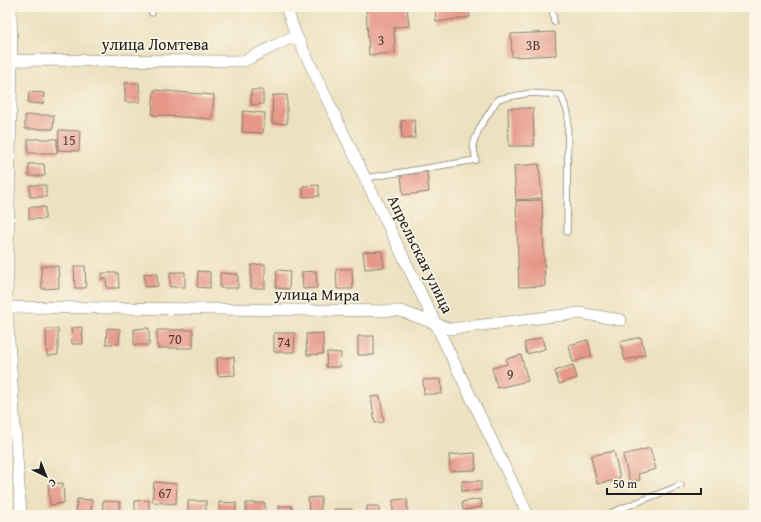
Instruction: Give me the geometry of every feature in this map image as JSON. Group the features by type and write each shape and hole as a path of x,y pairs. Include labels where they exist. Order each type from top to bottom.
{"street":[{"path":"7,293 11,7"},
{"name":"Апрельская улица","path":"286,7 296,34 528,515"},
{"name":"улица Ломтева","path":"10,60 244,61 296,34"},
{"name":"улица Мира","path":"7,307 401,311 436,323 450,330 579,313 621,320"},
{"path":"7,312 21,515"}],"lane":[{"path":"552,7 554,22"},
{"path":"366,178 476,160 473,144 480,127 498,99 530,93 561,95 568,113 567,232"},
{"path":"604,515 681,485"}],"building":[{"path":"366,7 407,7 409,26 394,27 395,53 369,55"},
{"path":"435,7 468,7 470,17 436,22"},
{"path":"555,32 556,55 512,57 511,34"},
{"path":"125,83 139,83 140,102 125,102"},
{"path":"154,90 214,95 212,119 152,115"},
{"path":"251,90 263,90 263,104 251,105"},
{"path":"29,92 44,93 43,104 28,103"},
{"path":"273,95 287,95 287,124 272,123"},
{"path":"508,108 533,108 534,146 509,146"},
{"path":"243,111 265,113 263,133 242,132"},
{"path":"25,115 54,115 53,129 25,129"},
{"path":"414,120 415,138 402,139 401,121"},
{"path":"59,130 80,131 79,151 58,150"},
{"path":"28,139 57,139 57,153 28,153"},
{"path":"29,164 44,164 45,176 29,176"},
{"path":"539,164 542,198 516,200 514,166"},
{"path":"427,172 429,192 403,195 401,175"},
{"path":"30,185 46,185 46,197 30,197"},
{"path":"319,185 319,196 303,197 303,186"},
{"path":"542,200 545,286 519,287 516,201"},
{"path":"29,207 45,207 45,219 29,219"},
{"path":"382,251 384,267 365,269 363,252"},
{"path":"265,264 265,288 251,288 251,265"},
{"path":"41,266 58,266 59,288 42,289"},
{"path":"74,266 85,266 86,288 75,288"},
{"path":"336,269 352,269 353,289 337,289"},
{"path":"277,270 290,271 289,289 276,288"},
{"path":"198,271 210,272 210,288 197,287"},
{"path":"316,271 317,288 303,289 302,272"},
{"path":"170,272 185,272 185,287 170,287"},
{"path":"102,273 118,273 119,288 107,288 106,279 102,280"},
{"path":"157,273 158,286 145,287 144,274"},
{"path":"220,273 238,274 238,288 220,288"},
{"path":"82,327 83,344 72,344 71,328"},
{"path":"107,328 120,329 119,344 106,344"},
{"path":"149,328 149,345 134,345 134,329"},
{"path":"46,329 58,329 58,355 47,356"},
{"path":"157,330 193,330 193,348 157,348"},
{"path":"274,333 295,333 294,352 274,352"},
{"path":"323,333 323,354 307,355 306,334"},
{"path":"358,336 374,336 374,355 358,355"},
{"path":"542,337 545,349 527,354 524,343"},
{"path":"641,337 645,355 625,360 620,342"},
{"path":"588,340 592,356 573,362 569,345"},
{"path":"327,352 341,353 340,367 326,367"},
{"path":"521,355 528,381 497,388 492,368 507,364 506,359"},
{"path":"234,357 235,375 218,376 217,358"},
{"path":"573,365 577,378 559,384 555,371"},
{"path":"441,379 442,394 424,394 423,380"},
{"path":"380,396 384,422 375,423 371,397"},
{"path":"650,448 656,469 638,474 640,480 630,483 623,455"},
{"path":"614,451 620,479 597,484 591,456"},
{"path":"475,453 476,470 450,471 449,455"},
{"path":"462,481 481,481 481,490 462,491"},
{"path":"154,482 177,484 176,504 152,502"},
{"path":"63,483 64,503 50,505 48,484"},
{"path":"321,497 321,515 309,515 308,498"},
{"path":"77,499 92,500 91,515 76,515"},
{"path":"407,499 408,515 393,515 393,500"},
{"path":"481,499 482,507 463,510 462,502"},
{"path":"149,500 149,515 135,515 135,501"},
{"path":"103,501 120,502 119,515 102,515"},
{"path":"188,501 206,501 206,515 188,515"},
{"path":"219,502 236,503 236,515 219,515"},
{"path":"246,503 265,503 265,515 246,515"},
{"path":"279,506 292,506 292,515 279,515"},
{"path":"367,506 379,506 379,515 367,515"},
{"path":"334,509 352,509 352,515 334,515"}]}
